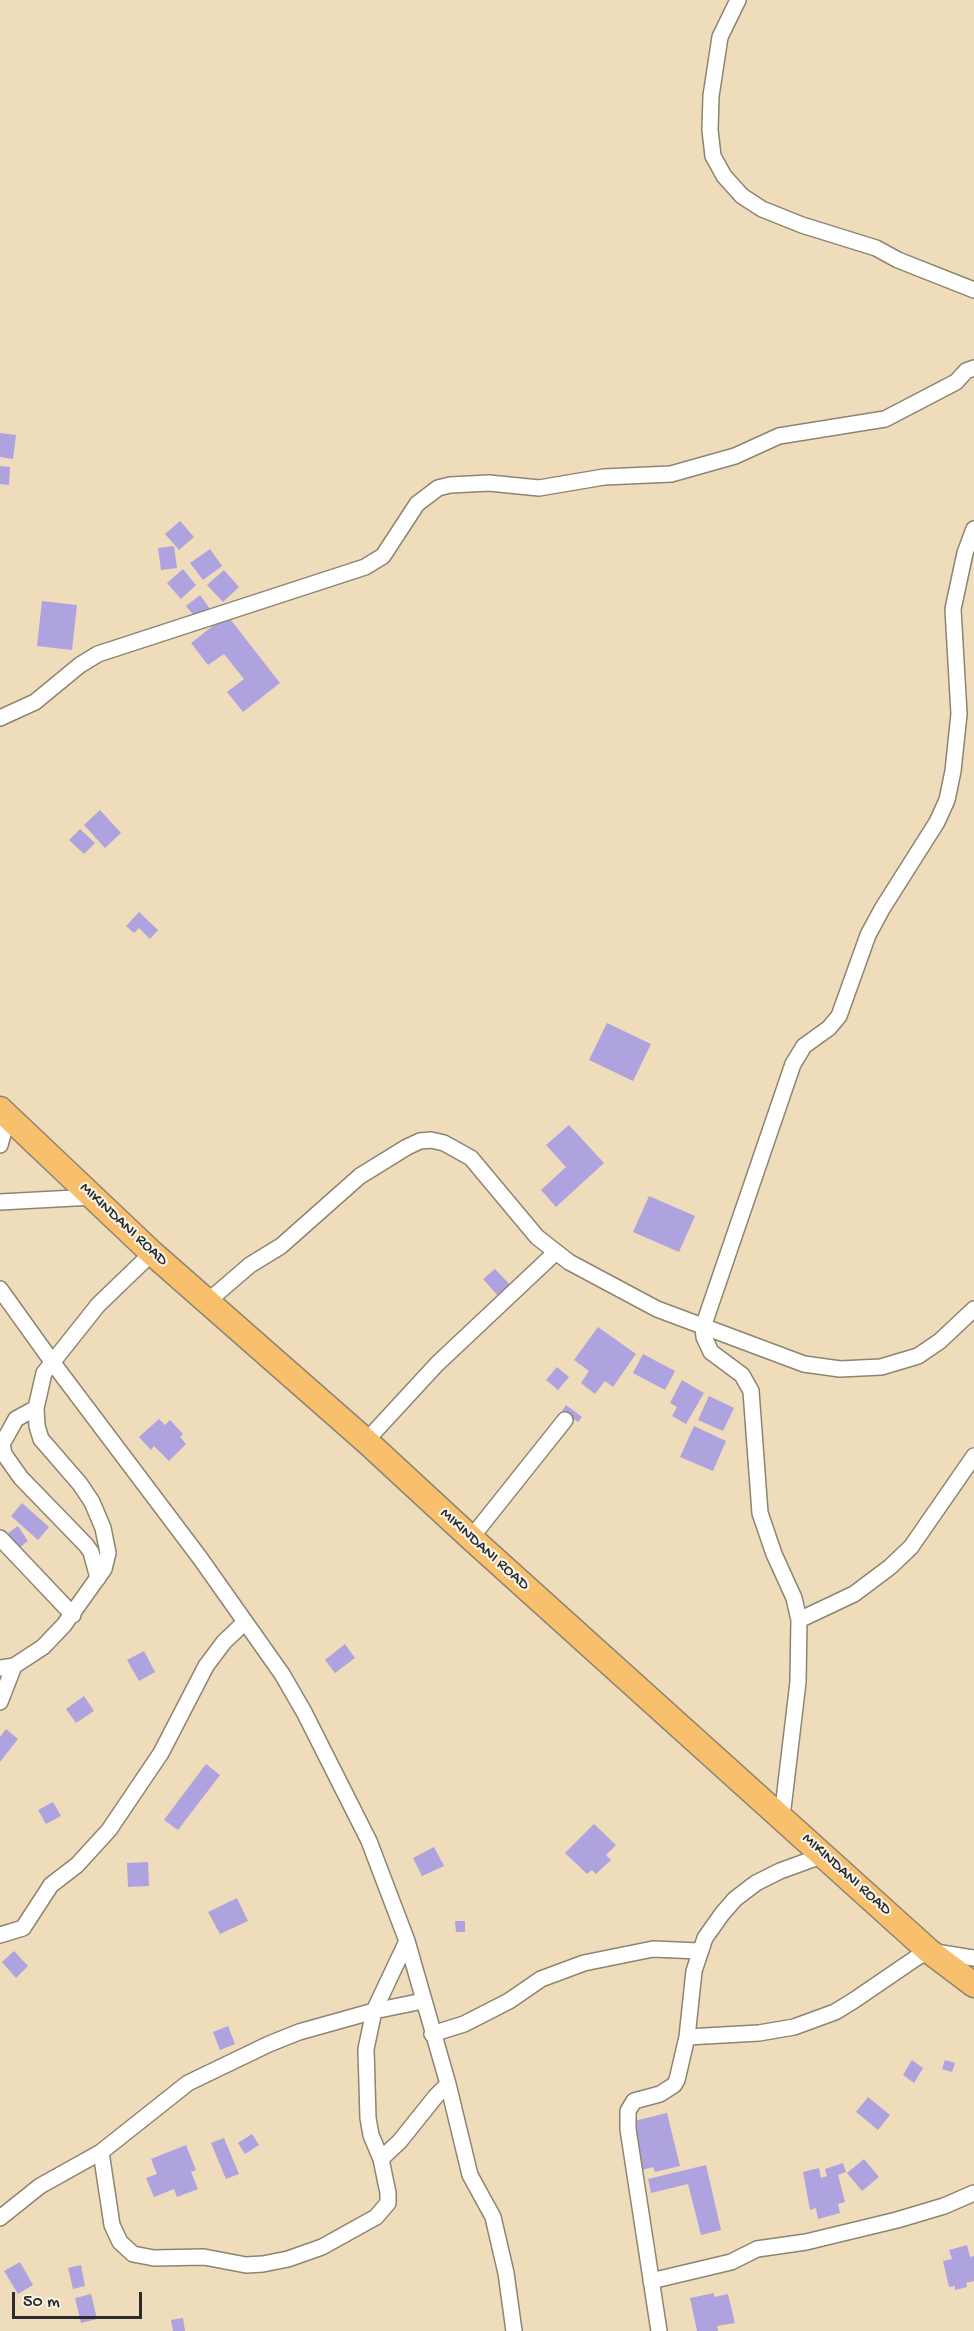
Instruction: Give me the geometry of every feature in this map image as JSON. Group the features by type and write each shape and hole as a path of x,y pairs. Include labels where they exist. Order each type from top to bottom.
{"highway":[{"name":"MIKINDANI ROAD","path":"4,1112 152,1253 366,1441 929,1951 974,1985"}],"street":[{"path":"738,0 720,37 711,96 710,130 713,156 724,176 742,196 762,209 802,225 876,248 898,260 974,290"},
{"path":"0,718 35,702 80,664 98,654 365,567 383,556 417,504 438,488 450,485 500,483 524,488 539,488 604,477 671,474 735,456 779,436 885,419 956,382 966,371 974,368"},
{"path":"782,1817 795,1715 799,1620 794,1598 774,1554 760,1513 751,1391 742,1375 711,1352 704,1337 703,1327 793,1064 804,1046 829,1028 838,1016 868,935 938,822 947,800 953,771 959,714 953,609 965,553 974,529"},
{"path":"0,1145 4,1112"},
{"path":"207,1302 250,1265 281,1246 360,1176 407,1147 426,1140 444,1143 471,1158 525,1224 569,1262 657,1309 811,1366 840,1369 881,1367 918,1356 940,1341 974,1309"},
{"path":"0,1202 93,1197"},
{"path":"366,1441 437,1364 556,1252"},
{"path":"0,1702 7,1667 43,1647 73,1615 104,1569 108,1553 103,1528 92,1502 80,1484 41,1438 36,1426 36,1408 42,1378 98,1305 152,1253"},
{"path":"0,1289 52,1363 188,1542 282,1674 369,1841 407,1941 448,2084 470,2175 493,2217 501,2244 514,2331"},
{"path":"36,1408 16,1419 2,1444 4,1454 21,1478 86,1545 91,1552 98,1578"},
{"path":"471,1538 565,1420"},
{"path":"799,1620 854,1594 890,1567 911,1546 974,1456"},
{"path":"0,1538 73,1615"},
{"path":"0,1935 23,1928 51,1885 77,1865 109,1830 161,1753 206,1666 224,1642 245,1622"},
{"path":"659,2331 627,2115 634,2101 660,2094 674,2085 679,2075 687,2037 694,1971 705,1938 735,1899 756,1883 824,1855"},
{"path":"101,2152 112,2225 120,2242 134,2254 154,2258 204,2257 246,2265 263,2264 288,2259 322,2247 376,2217 388,2203 381,2159 371,2134 366,2049 374,2011 407,1941"},
{"path":"432,2034 464,2024 509,2001 541,1980 584,1963 653,1949 699,1952"},
{"path":"687,2037 759,2034 794,2027 835,2012 929,1951 974,1958"},
{"path":"0,2218 40,2186 101,2152 188,2083 289,2036 374,2011 423,2001"},
{"path":"381,2159 448,2084"},
{"path":"651,2281 731,2262 757,2249 806,2242 897,2220 944,2206 974,2193"}],"building":[{"path":"0,433 16,435 13,459 0,457"},
{"path":"0,466 10,467 9,485 0,484"},
{"path":"180,521 194,537 179,550 165,534"},
{"path":"174,546 177,568 161,570 158,548"},
{"path":"210,549 222,566 203,580 190,563"},
{"path":"183,569 196,585 181,599 167,583"},
{"path":"224,570 239,587 223,602 207,585"},
{"path":"200,595 212,612 199,622 186,606"},
{"path":"42,601 77,605 72,650 37,646"},
{"path":"227,615 280,683 243,712 227,692 244,679 224,654 208,665 191,643"},
{"path":"100,810 121,833 105,848 84,825"},
{"path":"80,829 95,843 84,854 69,840"},
{"path":"139,912 158,930 150,939 139,928 134,933 126,926"},
{"path":"607,1023 651,1044 633,1081 589,1060"},
{"path":"569,1125 604,1163 556,1207 541,1190 566,1167 546,1145"},
{"path":"649,1196 695,1216 679,1252 633,1232"},
{"path":"495,1269 512,1287 500,1298 483,1279"},
{"path":"598,1327 636,1354 613,1387 605,1381 595,1394 581,1383 589,1371 574,1360"},
{"path":"643,1354 675,1371 665,1390 633,1373"},
{"path":"557,1367 569,1377 558,1390 546,1380"},
{"path":"682,1380 704,1393 686,1424 672,1416 677,1407 670,1403"},
{"path":"709,1396 734,1408 723,1431 698,1420"},
{"path":"566,1405 582,1417 578,1422 562,1411"},
{"path":"159,1419 165,1425 170,1420 183,1434 180,1437 186,1444 169,1461 154,1446 151,1450 139,1437"},
{"path":"694,1426 726,1441 713,1471 680,1457"},
{"path":"22,1503 49,1527 38,1540 11,1516"},
{"path":"18,1526 28,1541 19,1548 8,1533"},
{"path":"345,1644 355,1658 335,1673 325,1660"},
{"path":"144,1651 155,1672 139,1681 127,1660"},
{"path":"84,1696 94,1711 76,1723 66,1709"},
{"path":"6,1729 18,1739 0,1762 0,1737"},
{"path":"206,1764 220,1775 178,1830 164,1820"},
{"path":"53,1802 61,1816 46,1824 38,1810"},
{"path":"594,1824 616,1845 606,1855 611,1860 596,1874 592,1870 587,1874 565,1853"},
{"path":"434,1847 444,1866 422,1876 413,1858"},
{"path":"148,1862 149,1886 128,1887 127,1863"},
{"path":"237,1898 248,1921 220,1934 208,1912"},
{"path":"455,1921 465,1921 465,1932 456,1932"},
{"path":"14,1951 28,1966 16,1978 2,1962"},
{"path":"228,2026 235,2044 220,2050 213,2032"},
{"path":"912,2060 923,2068 914,2083 903,2075"},
{"path":"945,2060 955,2063 952,2072 942,2069"},
{"path":"868,2097 890,2115 878,2130 856,2112"},
{"path":"667,2113 680,2166 655,2172 653,2167 642,2170 630,2122"},
{"path":"252,2134 259,2145 245,2154 238,2143"},
{"path":"224,2138 239,2174 226,2179 211,2143"},
{"path":"186,2145 196,2170 191,2172 198,2189 177,2197 174,2189 154,2197 146,2178 157,2174 151,2159"},
{"path":"864,2159 879,2177 862,2191 847,2173"},
{"path":"843,2163 846,2172 838,2175 845,2202 838,2204 840,2213 818,2219 816,2208 810,2210 803,2172 819,2168 821,2178 827,2176 825,2169"},
{"path":"706,2165 721,2230 701,2235 688,2184 651,2193 648,2179"},
{"path":"967,2245 970,2257 974,2256 974,2281 966,2283 967,2287 955,2290 955,2286 949,2287 943,2261 952,2259 949,2250"},
{"path":"20,2262 33,2285 18,2294 4,2271"},
{"path":"81,2265 85,2286 73,2289 68,2268"},
{"path":"714,2293 714,2297 728,2294 735,2323 717,2326 718,2331 697,2331 690,2298"},
{"path":"91,2294 97,2319 81,2323 75,2298"},
{"path":"183,2318 185,2331 173,2331 171,2320"}]}
